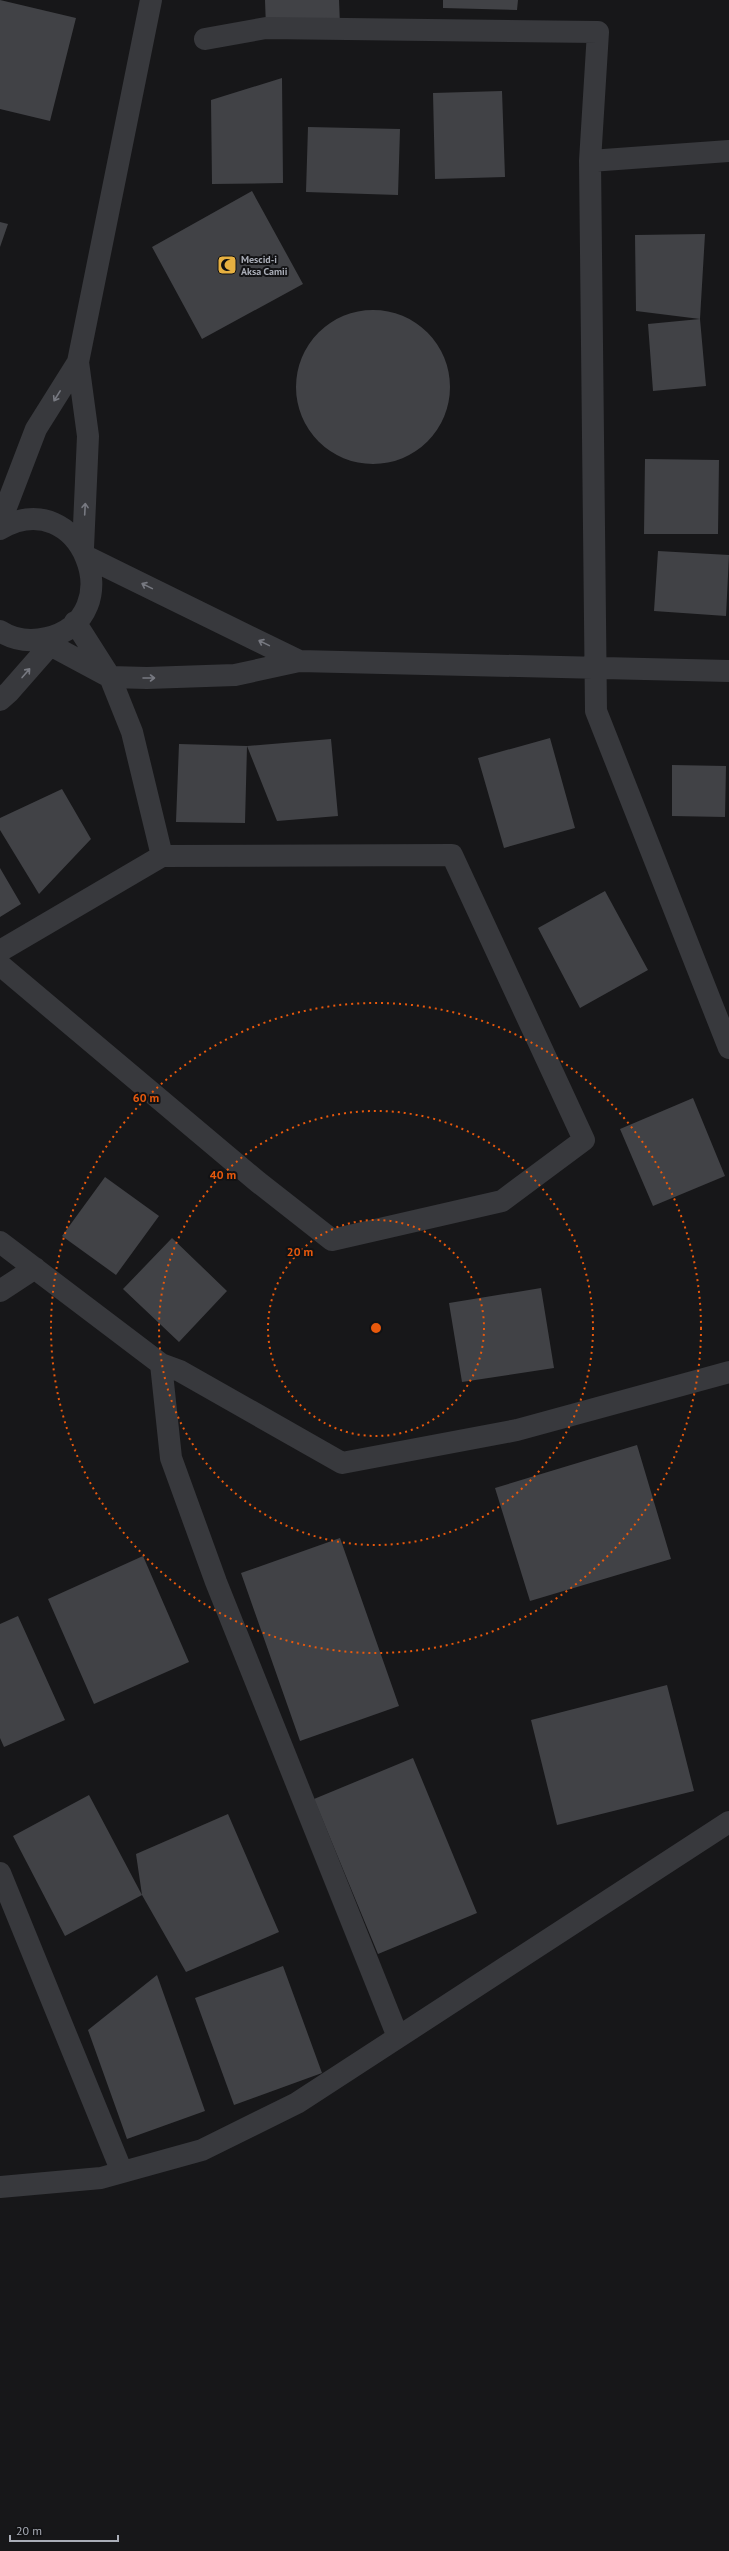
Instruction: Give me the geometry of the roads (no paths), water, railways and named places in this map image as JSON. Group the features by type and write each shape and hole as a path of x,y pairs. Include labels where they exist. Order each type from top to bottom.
{"street":[{"path":"0,700 9,692 56,635 86,605 92,586 85,552 88,436 78,362 151,0"},
{"path":"205,39 266,28 598,32 590,161 594,667 596,712 729,1048"},
{"path":"590,161 729,151"},
{"path":"0,523 36,429 78,362"},
{"path":"0,529 24,520 44,521 70,534 85,552 299,660"},
{"path":"0,631 20,639 56,635 110,677 132,732 162,856"},
{"path":"56,635 110,677 147,678 235,676 299,660 729,671"},
{"path":"0,951 162,856 452,855 584,1140 502,1201 332,1240 258,1182 0,965"},
{"path":"0,1242 161,1364 180,1371 342,1464 517,1430 729,1372"},
{"path":"0,1291 35,1268"},
{"path":"161,1364 171,1458 216,1582 398,2037"},
{"path":"0,2187 101,2178 202,2150 297,2103 729,1822"},
{"path":"0,1873 122,2172"}],"place":[{"name":"Mescid-i Aksa Camii","path":"227,265"}]}
